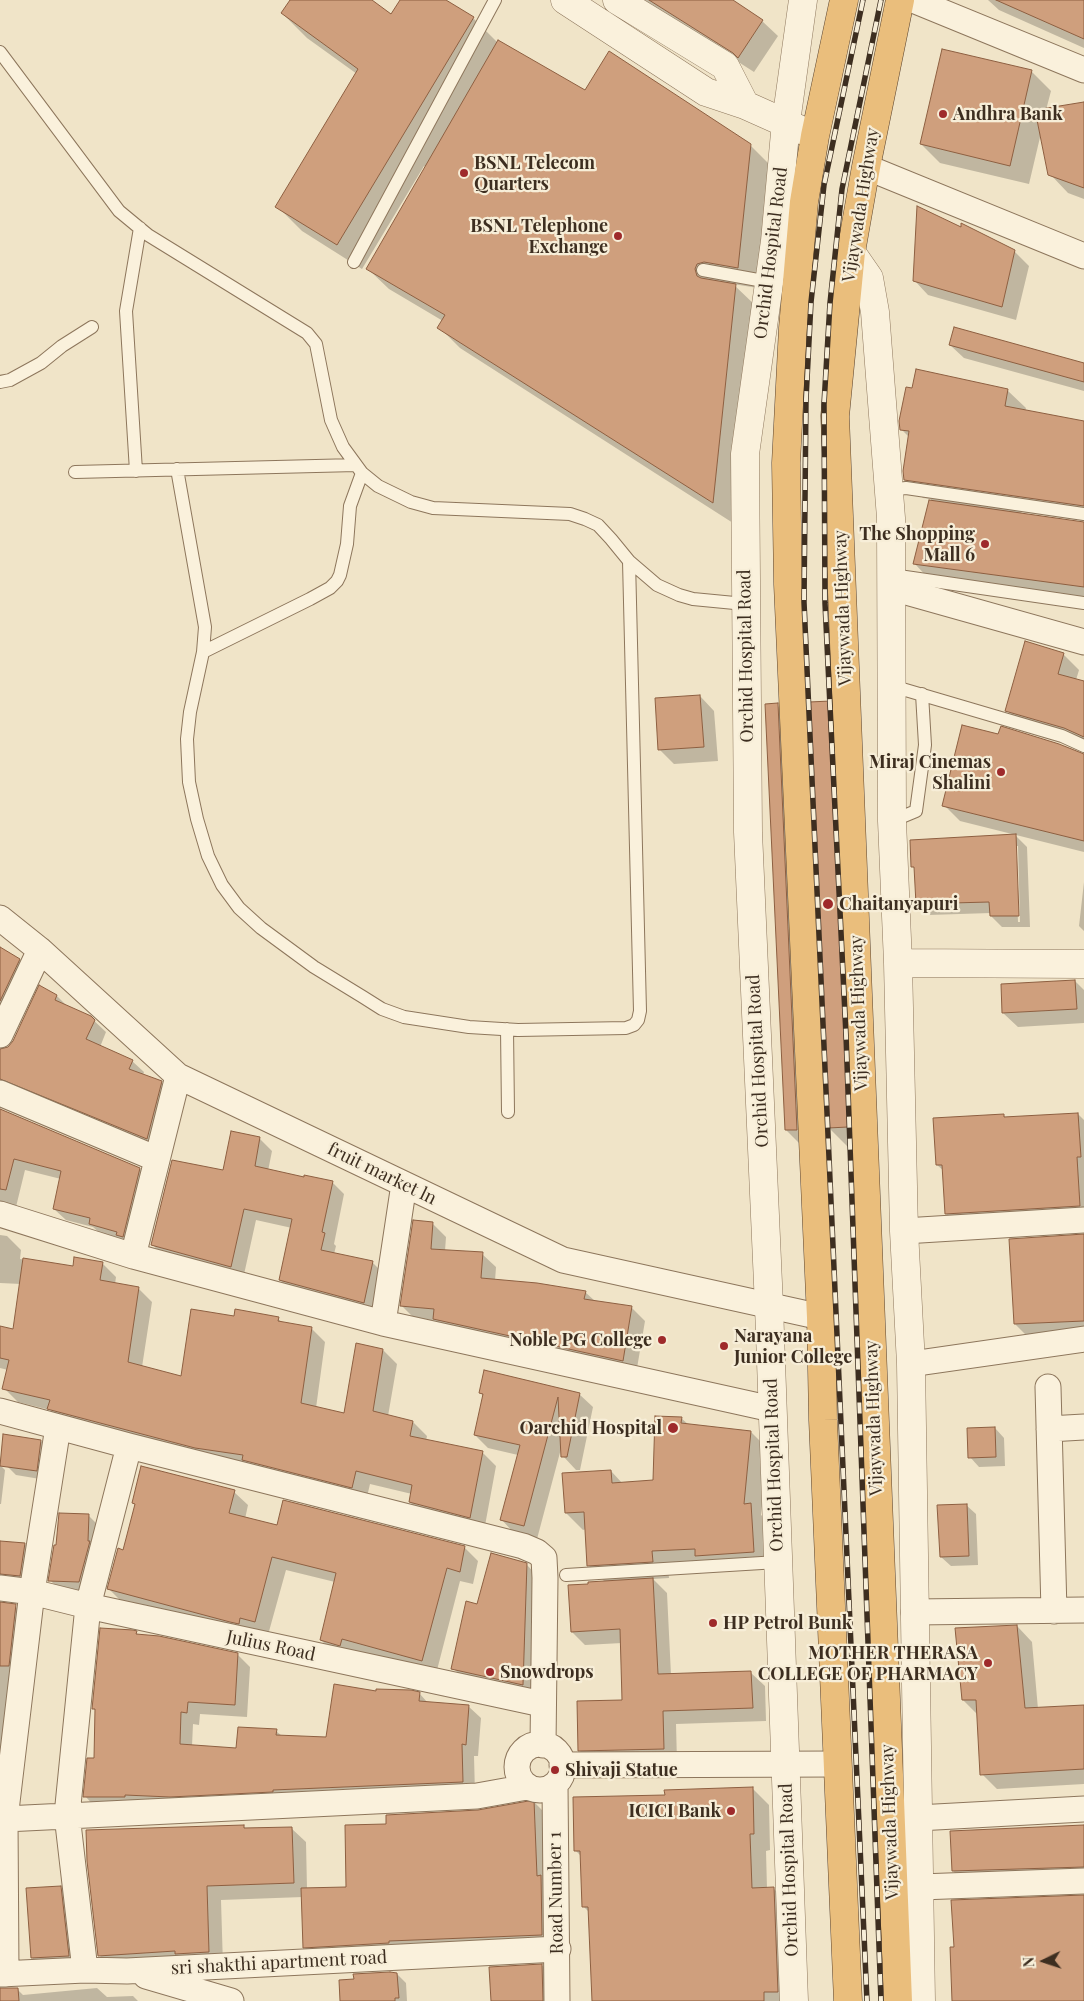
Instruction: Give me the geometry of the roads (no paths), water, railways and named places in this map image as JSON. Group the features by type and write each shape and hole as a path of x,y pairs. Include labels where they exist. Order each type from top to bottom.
{"highway":[{"path":"844,0 815,136 804,202 793,328 786,464 788,593 821,1318 823,1420 848,2001"},
{"name":"Vijaywada Highway","path":"898,2001 835,416 851,252 900,0"}],"street":[{"path":"565,0 706,92 744,105 815,136"},
{"path":"617,0 726,66 744,105"},
{"name":"Orchid Hospital Road","path":"794,2001 769,1306 748,832 745,454 769,282 786,122 803,0"},
{"path":"913,0 1084,70"},
{"path":"866,167 1084,256"},
{"path":"851,252 869,278 902,490 892,686 904,816 898,964 904,1231 911,1364 921,2001"},
{"path":"897,580 1084,642"},
{"name":"fruit market ln","path":"0,918 40,950 178,1076 563,1260 821,1318"},
{"path":"0,1032 40,950"},
{"path":"898,964 1084,964"},
{"path":"133,1256 178,1076"},
{"path":"0,1093 157,1159"},
{"path":"383,1323 404,1184"},
{"path":"0,1214 133,1256 383,1323 772,1409"},
{"path":"904,1231 1084,1220"},
{"path":"911,1364 1084,1339"},
{"path":"1048,1387 1054,1611"},
{"path":"0,1411 129,1446 523,1546 537,1552 544,1558 555,1576 542,1704 543,1745"},
{"path":"3,1974 5,1819 32,1592 58,1427"},
{"path":"1049,1429 1084,1427"},
{"path":"85,1970 68,1815 88,1606 129,1446"},
{"name":"Julius Road","path":"0,1588 32,1592 88,1606 542,1704"},
{"path":"914,1612 1084,1610"},
{"path":"528,1787 518,1775 518,1762 522,1754 529,1747 543,1745 554,1750 559,1756 559,1775"},
{"path":"5,1819 477,1796 528,1787 543,1790 559,1775 784,1764 838,1764"},
{"name":"Road Number 1","path":"557,2001 559,1775"},
{"path":"890,1820 1084,1809"},
{"path":"920,1887 1084,1881"},
{"name":"sri shakthi apartment road","path":"3,1974 85,1970 127,1971 558,1949"},
{"path":"127,1971 231,2001"}],"lane":[{"path":"354,262 496,0"},
{"path":"0,52 119,211 148,235 307,333 316,344 331,420 343,447 359,469 378,486 395,495 433,508 570,514 586,519 598,525 629,561 657,586 678,596 745,604"},
{"path":"136,470 126,311 140,228"},
{"path":"702,270 769,282"},
{"path":"0,382 10,380 41,364 62,346 92,327"},
{"path":"74,472 177,469 359,469"},
{"path":"177,469 206,627 204,652 190,712 187,739 189,782 208,856 222,884 239,908 261,928 314,967 382,1009 404,1017 433,1022 507,1029 626,1028 634,1025 638,1020 640,1011 629,561"},
{"path":"204,652 310,599 330,588 337,581 347,544 350,506 359,469"},
{"path":"902,490 1084,514"},
{"path":"897,580 1084,603"},
{"path":"892,686 1062,736 1084,746"},
{"path":"904,816 925,745 922,694"},
{"path":"507,1029 508,1112"},
{"path":"555,1576 778,1562"}],"railway":[{"path":"863,0 824,185 811,302 806,399 804,602 867,2001"},
{"path":"881,0 842,189 830,303 824,404 825,603 846,1035 881,2001"}],"place":[{"name":"Andhra Bank","path":"943,114"},
{"name":"BSNL Telecom Quarters","path":"464,173"},
{"name":"BSNL Telephone Exchange","path":"618,236"},
{"name":"The Shopping Mall 6","path":"985,544"},
{"name":"Miraj Cinemas Shalini","path":"1001,772"},
{"name":"Chaitanyapuri","path":"828,904"},
{"name":"Noble PG College","path":"662,1340"},
{"name":"Narayana Junior College","path":"724,1346"},
{"name":"Oarchid Hospital","path":"673,1428"},
{"name":"HP Petrol Bunk","path":"713,1623"},
{"name":"MOTHER THERASA COLLEGE OF PHARMACY","path":"988,1663"},
{"name":"Snowdrops","path":"490,1672"},
{"name":"Shivaji Statue","path":"555,1770"},
{"name":"ICICI Bank","path":"731,1811"}]}
